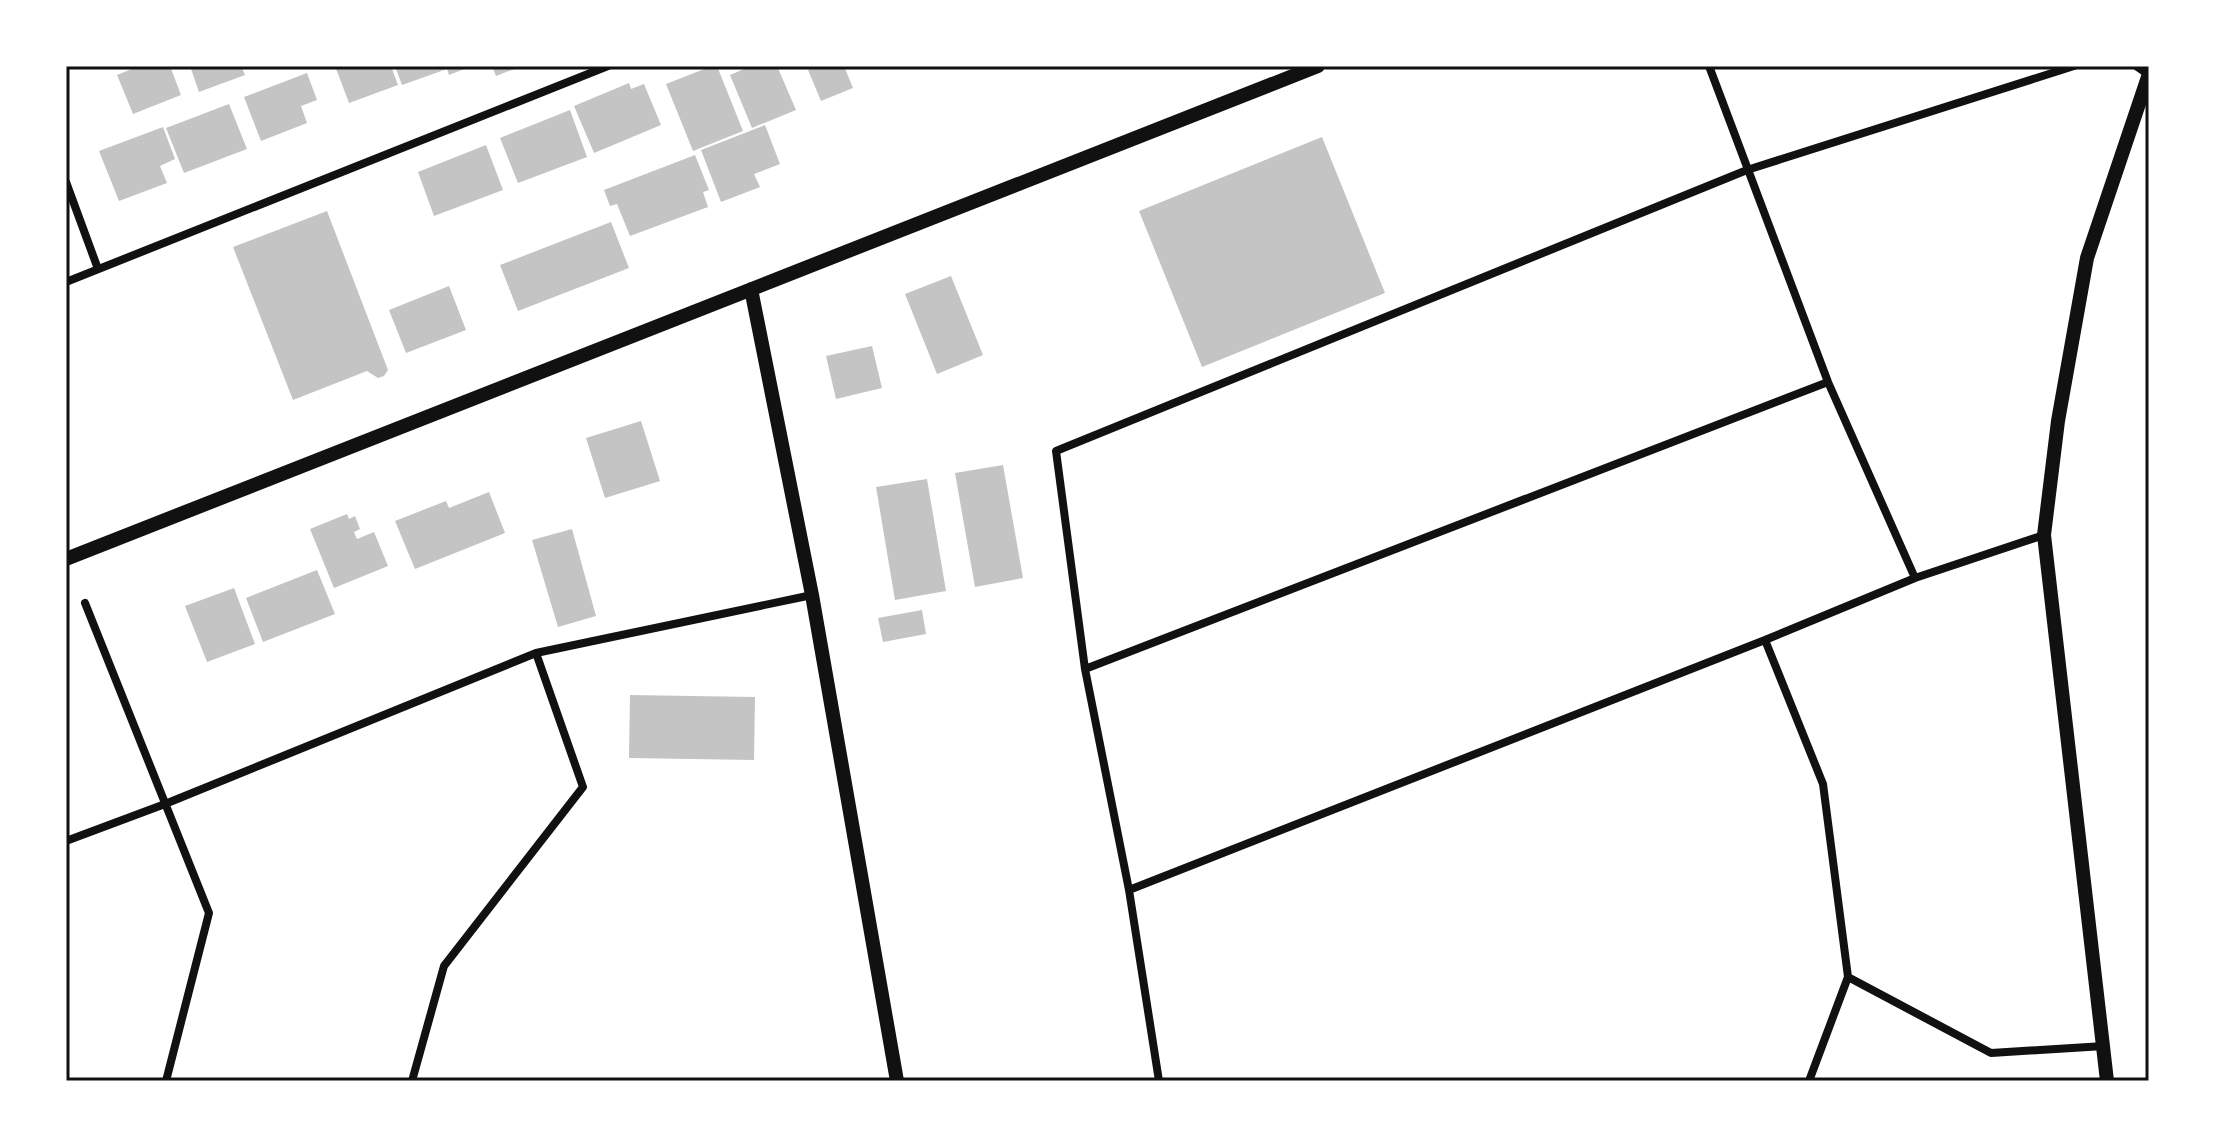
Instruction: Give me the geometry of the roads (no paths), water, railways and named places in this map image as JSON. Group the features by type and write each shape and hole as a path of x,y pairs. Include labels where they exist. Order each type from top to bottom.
{"street":[{"path":"66,282 608,66"},
{"path":"66,559 1318,66"},
{"path":"1709,66 1828,382 1915,578"},
{"path":"1159,1081 1129,890 1085,669 1056,451 1747,170 2074,66"},
{"path":"2107,1081 2044,535 2058,421 2087,258 2149,74 2136,66"},
{"path":"66,182 98,269"},
{"path":"751,289 812,595 897,1081"},
{"path":"1085,669 1828,382"},
{"path":"1129,890 1915,578 2044,535"},
{"path":"66,841 165,804 536,653 812,595"},
{"path":"85,603 209,913 166,1081"},
{"path":"1765,640 1823,784 1848,977 1809,1081"},
{"path":"412,1081 444,966 583,787 536,653"},
{"path":"1848,977 1991,1053 2104,1046"}]}
